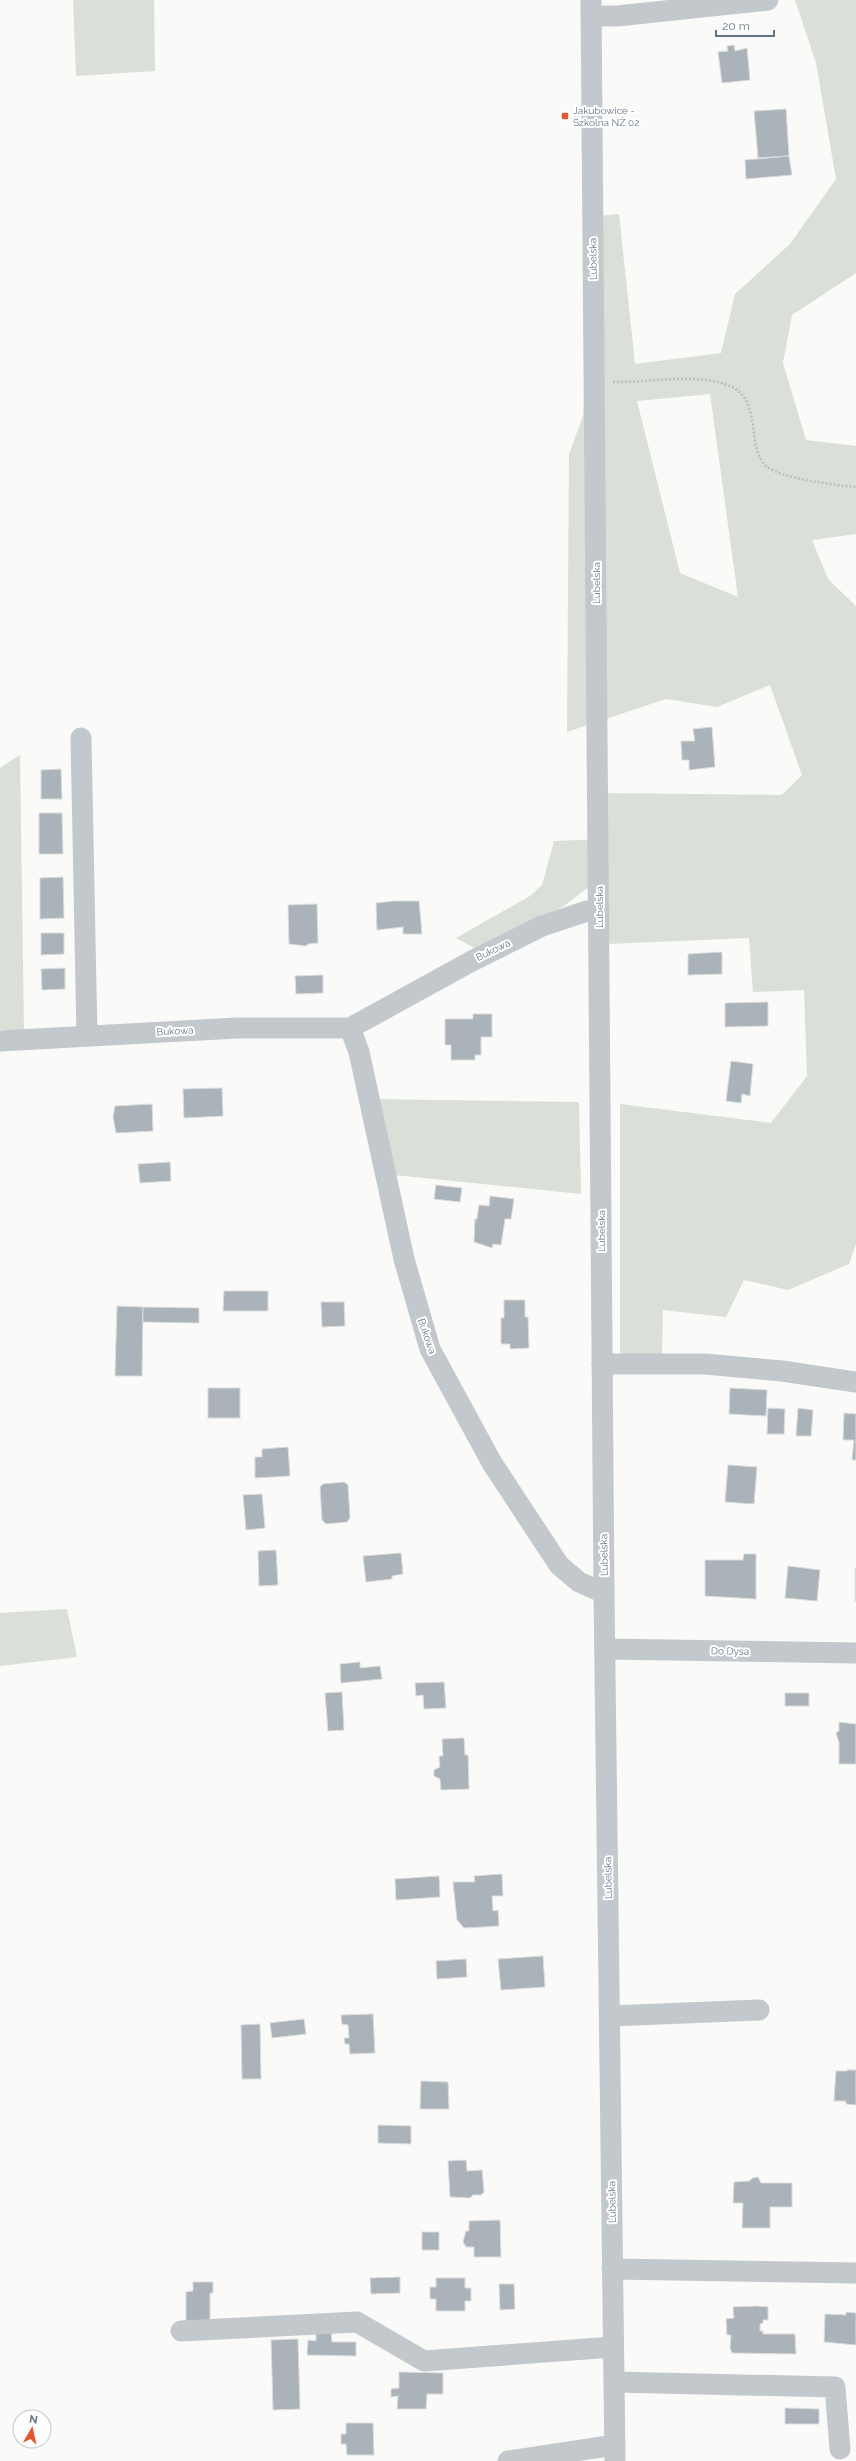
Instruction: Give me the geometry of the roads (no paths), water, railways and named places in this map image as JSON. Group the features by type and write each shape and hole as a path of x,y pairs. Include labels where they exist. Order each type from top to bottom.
{"street":[{"path":"591,8 617,16 768,0"},
{"name":"Lubelska","path":"591,8 604,1649 615,2453"},
{"path":"81,738 87,1036"},
{"name":"Bukowa","path":"0,1041 238,1028 350,1028 470,962 542,926 587,911 599,910"},
{"name":"Bukowa","path":"350,1028 359,1052 404,1259 430,1349 492,1463 559,1565 579,1582 604,1593"},
{"path":"602,1364 705,1364 782,1371 856,1382"},
{"name":"Do Dysa","path":"604,1649 856,1653"},
{"path":"610,2016 759,2010"},
{"path":"612,2269 856,2273"},
{"path":"181,2331 357,2322 424,2361 613,2348"},
{"path":"614,2382 835,2387 840,2449"},
{"path":"508,2461 615,2453"}],"place":[{"name":"Jakubowice - Szkolna NŻ 02","path":"565,116"}]}
